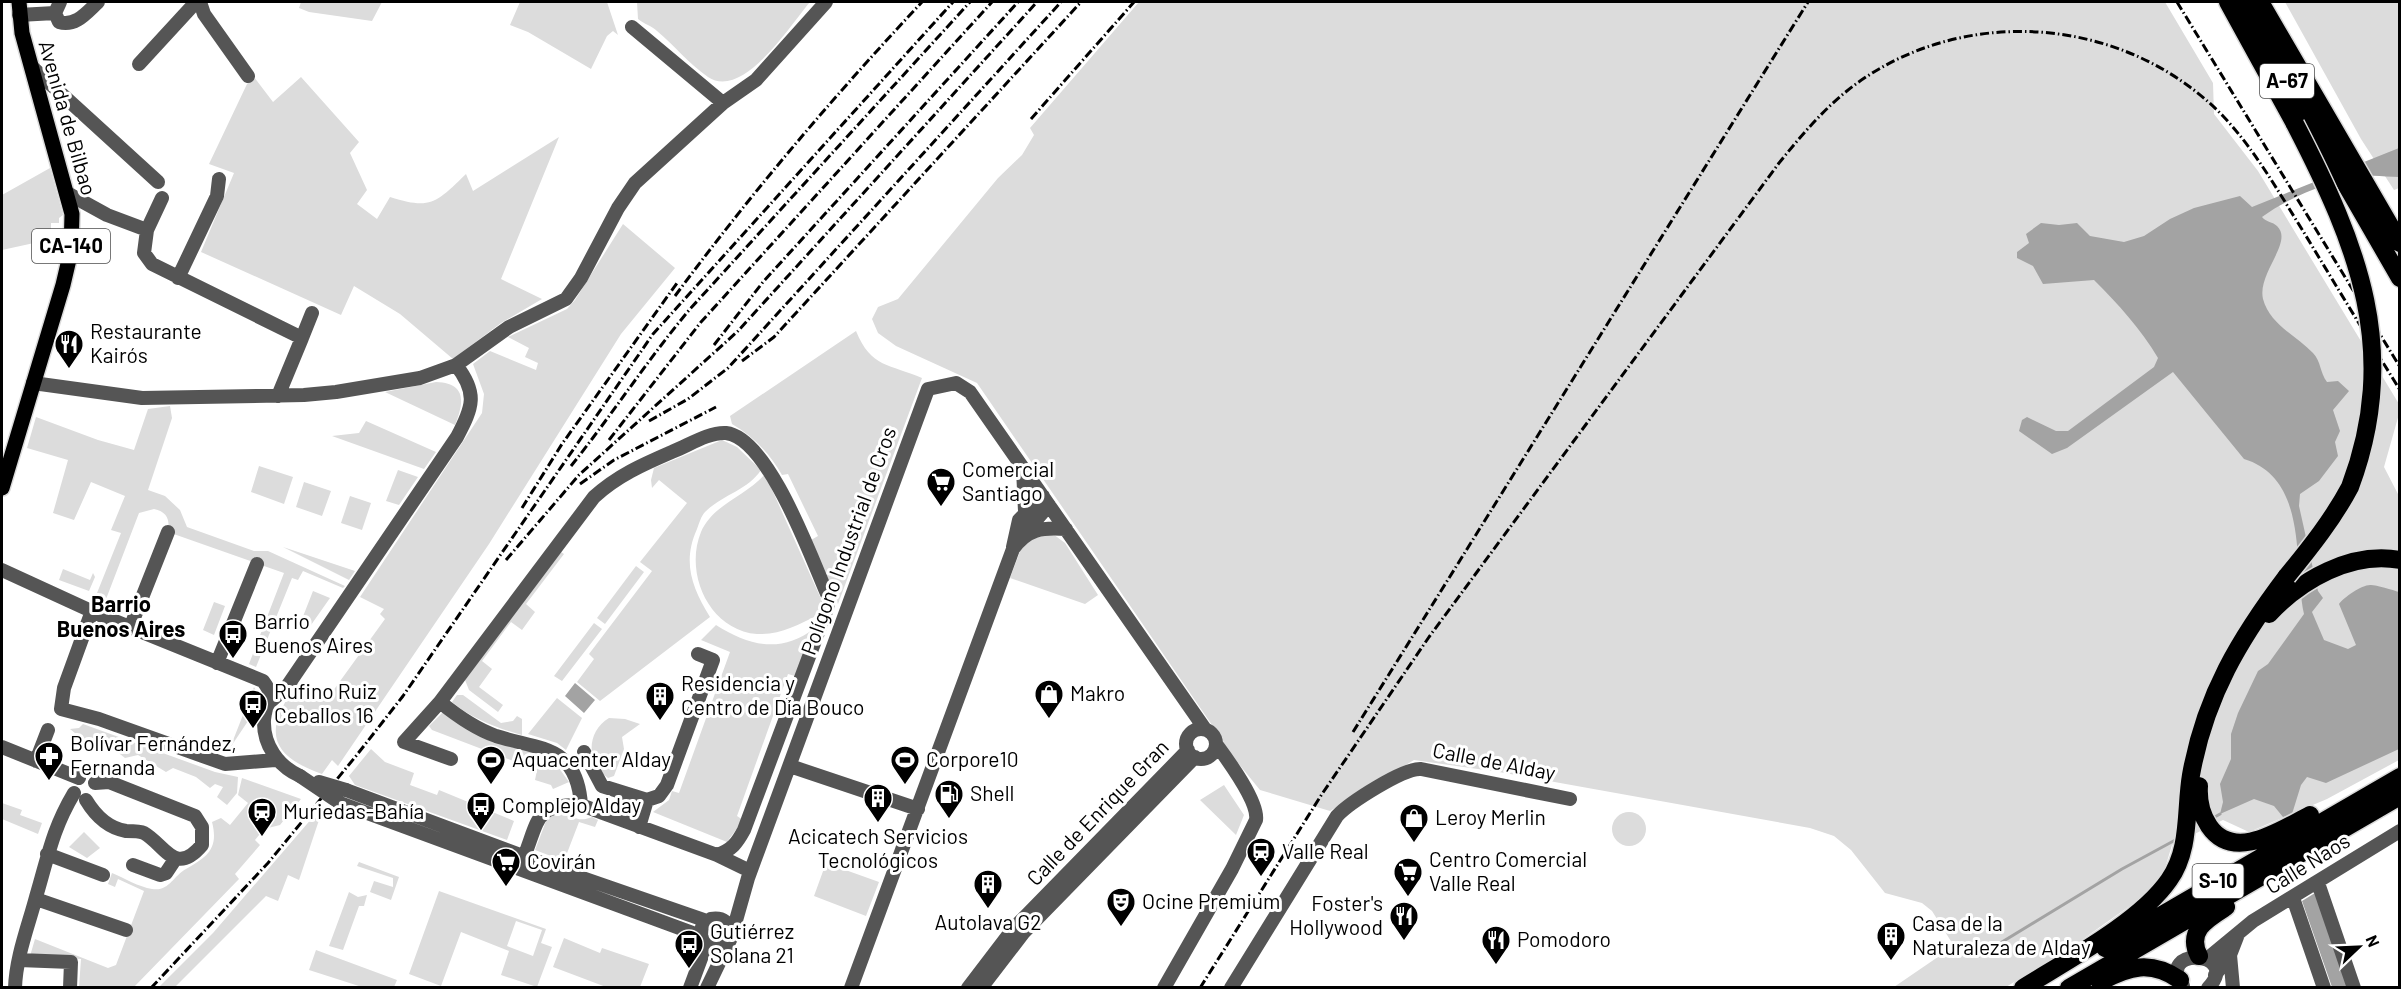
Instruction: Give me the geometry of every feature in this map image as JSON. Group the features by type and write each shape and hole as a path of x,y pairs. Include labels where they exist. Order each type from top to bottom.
{"highway":[{"path":"2023,987 2091,946 2152,900 2174,873 2187,829 2191,775 2211,704 2225,669 2246,632 2291,583 2333,516 2361,465 2375,424 2382,367 2379,318 2363,262 2337,205 2295,124 2228,2"},
{"name":"A-67","path":"2241,2 2400,278"},
{"name":"A-67","path":"2261,2 2370,184"},
{"path":"2370,184 2400,220"},
{"path":"2370,184 2400,243"},
{"path":"2291,583 2362,561 2400,560"},
{"path":"2211,704 2200,780 2200,808 2207,823 2223,839 2231,842 2254,841 2400,772"},
{"name":"S-10","path":"2038,987 2400,777"},
{"name":"S-10","path":"2069,987 2400,796"},
{"path":"2203,957 2194,936 2203,923 2348,824"},
{"path":"2091,987 2120,971 2145,965 2154,967 2182,984"}],"main road":[{"name":"Avenida de Bilbao","path":"2,488 70,258 72,214 22,33 19,8"}],"street":[{"path":"19,8 58,7 59,22 73,22 98,2"},
{"path":"139,64 198,2 248,76"},
{"path":"33,383 142,398 278,396 352,390 420,378 456,365 508,327 566,299 581,278 618,208 635,183 723,103 756,80 826,2"},
{"path":"632,27 723,103"},
{"path":"33,68 158,182"},
{"path":"178,278 217,195 219,180"},
{"path":"67,193 107,215 147,230"},
{"path":"162,198 147,230 144,253 152,264 302,338"},
{"path":"278,396 312,313"},
{"path":"269,694 286,688 457,437 466,420 472,398 467,381 456,365"},
{"name":"Polígono Industrial de Cros","path":"707,987 728,940 750,871 928,389 950,383 965,387 1046,501"},
{"path":"451,759 404,742 440,702 594,496 612,481 635,467 714,434 737,436 758,455 772,475 828,596 828,606 744,830 737,844 729,851 717,855"},
{"path":"851,987 1013,549 1015,529 1025,511 1022,467"},
{"path":"1025,511 1046,501"},
{"path":"1046,501 1188,704 1198,731"},
{"path":"1013,549 1046,501"},
{"path":"1024,534 1046,528 1066,529"},
{"path":"130,627 168,532"},
{"path":"217,663 257,564"},
{"path":"2,570 130,627 263,681 269,694 264,719 269,741 275,760 286,770 363,796 457,839 703,940 716,949 728,940 724,921 716,918 707,921 524,857 457,839 357,811 340,803 300,776"},
{"path":"92,610 64,688 60,709 99,719 230,765 275,760"},
{"path":"584,752 603,786 647,801 659,796 667,785 712,660 698,654"},
{"path":"440,702 489,733 552,750 573,774 579,787 581,805"},
{"path":"36,761 48,730"},
{"path":"1164,987 1227,878 1257,814 1253,800 1232,770 1187,741 1198,731"},
{"path":"1198,731 1213,735 1202,752"},
{"path":"247,763 269,741"},
{"path":"2,747 79,778 89,778 95,783 109,782 195,816 202,827 202,845 189,856 176,858 169,856 144,833 111,827 80,797 74,783 79,778"},
{"name":"Calle de Enrique Gran","path":"968,987 1014,929 1202,752"},
{"name":"Calle de Enrique Gran","path":"981,987 1024,932 1202,752"},
{"path":"790,766 918,809"},
{"name":"Calle de Alday","path":"1231,987 1337,816 1350,805 1404,772 1421,768 1570,799"},
{"path":"15,987 19,960 47,854 60,815 80,797 95,794 95,783"},
{"path":"357,811 363,796"},
{"path":"639,827 647,801"},
{"path":"524,857 538,822 548,808 558,804 581,805 717,855 750,871"},
{"name":"Calle Naos","path":"2182,984 2179,968 2187,958 2203,957 2400,831"},
{"path":"47,854 103,875"},
{"path":"133,865 160,875 166,873 176,858"},
{"path":"2319,883 2354,987"},
{"path":"2293,898 2324,987"},
{"path":"36,899 126,930"},
{"name":"Polígono Industrial de Cros","path":"724,921 740,904"},
{"path":"690,987 707,921"},
{"path":"2214,982 2230,955 2239,932"},
{"path":"2230,955 2233,987"},
{"path":"2203,957 2214,982"},
{"path":"19,960 71,962 70,987"}],"shaded area":[{"path":"301,2 382,2 372,21 309,12 299,8"},
{"path":"520,2 607,2 618,35 613,31 607,36 591,69 528,32 510,25"},
{"path":"637,2 810,2 779,42 751,70 722,82 701,72 655,29 638,19"},
{"path":"1139,2 2165,2 2213,83 2214,114 2258,171 2399,404 2399,414 2384,467 2399,496 2399,760 2327,799 2249,832 2223,820 2172,845 2165,868 2148,893 2076,944 2006,987 1894,987 1954,946 1932,911 1922,903 1885,893 1851,850 1834,836 1810,828 1499,772 1414,760 1330,811 1260,790 1238,763 1235,766 1223,741 977,383 896,346 878,333 872,319 878,307 898,299 998,178 1022,155 1034,135 1030,128"},
{"path":"2285,2 2399,2 2399,188 2394,190 2361,139"},
{"path":"254,77 273,102 301,77 359,142 350,153 367,190 357,204 377,219 390,197 415,203 432,201 447,192 466,174 473,191 559,137 501,279 542,299 501,323 453,359 400,314 354,286 341,315 201,252 234,173 209,164 247,84"},
{"path":"2399,148 2399,177 2367,176 2325,185 2286,202 2262,217 2277,226 2281,233 2281,240 2263,289 2263,299 2267,308 2278,323 2316,356 2327,382 2338,381 2349,391 2333,410 2340,431 2335,442 2338,456 2319,481 2300,494 2299,506 2318,591 2323,598 2312,612 2324,640 2348,649 2356,645 2339,604 2341,601 2368,585 2399,592 2399,749 2326,783 2307,777 2301,785 2292,814 2283,817 2274,806 2254,799 2220,814 2223,802 2220,784 2231,759 2231,734 2238,713 2258,671 2268,664 2304,614 2294,525 2289,503 2279,484 2265,469 2244,459 2173,372 2067,448 2052,454 2019,431 2022,420 2027,417 2056,431 2068,431 2154,367 2158,358 2129,317 2094,280 2043,284 2033,266 2017,258 2017,252 2029,243 2026,234 2041,223 2059,225 2077,223 2090,236 2124,242 2144,236 2170,219 2194,208 2240,196 2252,207"},
{"path":"50,168 63,215 59,218 59,223 51,223 51,235 34,234 34,243 2,250 2,195"},
{"path":"623,224 675,268 621,334 489,544 338,766 332,760 322,774 295,762 279,746 276,736 276,724 281,711 289,696 291,698 295,693 292,691 297,683 320,688 330,695 385,619 380,614 384,609 360,597 482,413 484,394 473,364 490,351 536,370 538,363 525,357 529,348 508,337 567,309"},
{"path":"856,331 868,352 875,358 891,367 922,378 838,604 811,540 818,536 788,474 782,475 760,446 732,424 730,416"},
{"path":"436,382 453,386 461,396 455,425 385,392"},
{"path":"170,406 172,418 148,490 165,496 180,510 187,527 254,551 268,551 345,586 343,588 303,571 298,580 292,578 256,667 249,664 284,573 168,532 167,517 154,509 139,513 103,607 95,598 121,533 111,530 125,496 91,482 74,520 53,513 68,460 27,448 36,417 98,440 134,450 148,409"},
{"path":"366,421 436,452 424,469 332,436 359,433"},
{"path":"722,440 737,447 761,470 749,483 705,512 693,541 690,553 691,575 698,596 710,617 600,701 577,682 594,659 589,654 652,571 640,562 687,503 659,480 652,488 654,468"},
{"path":"259,466 293,477 284,504 251,492"},
{"path":"398,470 418,477 399,505 386,501"},
{"path":"765,474 822,601 818,615 781,631 757,634 740,630 726,622 714,611 705,597 696,565 697,548 706,522"},
{"path":"304,482 331,491 322,516 296,507"},
{"path":"350,496 371,503 362,530 341,523"},
{"path":"1053,534 1065,543 1098,595 1085,604 1010,578 1022,546 1035,535"},
{"path":"283,547 355,571 349,580"},
{"path":"561,552 564,554 526,604 535,612 522,630 511,622 482,661 492,669 479,687 503,705 498,712 469,690 465,680"},
{"path":"636,566 644,572 605,624 597,618"},
{"path":"63,569 90,580 93,573 95,577 89,591 59,580"},
{"path":"313,591 330,598 311,625 302,619"},
{"path":"214,602 225,606 214,635 203,630"},
{"path":"594,623 602,629 562,681 554,676"},
{"path":"716,625 741,638 765,644 790,641 815,628 795,676 788,674 737,816 743,820 727,842 653,812 669,800 672,791 679,793 730,652 701,640"},
{"path":"575,683 595,700 584,713 565,696"},
{"path":"254,687 260,703 230,748"},
{"path":"457,695 463,695 501,723 513,721 517,716 522,719 522,735 476,718 452,702"},
{"path":"557,698 582,718 566,750 557,743 528,734"},
{"path":"443,712 551,757 569,782 553,789 551,785 535,780 537,770 432,730 429,726"},
{"path":"609,718 625,719 640,724 622,737 624,749 614,776 608,778 596,764 592,748 596,731"},
{"path":"83,724 215,772 238,777 237,793 227,805 217,797 223,787 215,784 210,788 196,777 173,768 166,772 138,755 125,758 106,743 95,739 92,743 87,743 70,729 79,728"},
{"path":"371,749 385,762 414,773 410,785 437,795 439,790 514,821 507,840 355,785 349,776"},
{"path":"242,778 301,799 280,825 264,829 255,840 260,845 235,874 239,879 134,987 79,987 81,959 30,956 35,939 108,968 116,965 144,891 118,879 115,887 108,884 112,873 147,888 158,889 167,886 210,851 214,839 212,822 221,818 230,825 248,803 238,795"},
{"path":"1224,785 1244,815 1236,835 1200,800"},
{"path":"2,803 22,810 20,815 42,823 38,834 2,819"},
{"path":"560,812 579,819 592,817 598,820 595,827 579,822 564,861 535,850 548,816"},
{"path":"1629,812 1641,817 1646,829 1641,841 1629,846 1617,841 1612,829 1617,817"},
{"path":"313,817 319,820 299,880 288,875 278,901 266,896 175,987 159,987 213,933"},
{"path":"84,832 100,848 87,858 69,847"},
{"path":"359,862 399,877 391,900 370,892 374,881 393,887 393,878 357,866"},
{"path":"826,863 879,882 866,916 814,896"},
{"path":"439,891 546,929 541,943 552,947 537,987 501,975 509,951 461,932 441,986 409,974","holes":["516,921 542,930 533,956 507,946"]},
{"path":"349,892 358,897 367,895 364,906 359,906 343,950 329,946"},
{"path":"2315,893 2348,987 2332,987 2302,901"},
{"path":"564,938 600,953 602,948 649,964 640,987 606,987 553,967"},
{"path":"316,950 397,980 394,987 362,987 309,970"}],"waterway":[{"path":"2213,818 2220,814"},
{"path":"1979,956 2122,869 2179,838"}],"railway":[{"path":"675,296 794,145 922,2"},
{"path":"151,988 268,863 403,696 653,334 953,2"},
{"path":"571,466 690,309 970,2"},
{"path":"609,440 701,322 992,2"},
{"path":"714,345 763,282 1018,2"},
{"path":"506,560 579,475 738,331 1037,2"},
{"path":"649,421 688,399 728,368 1061,2"},
{"path":"742,361 774,337 1081,2"},
{"path":"1031,119 1134,2"},
{"path":"1353,732 1808,2"},
{"path":"2177,2 2400,367"},
{"path":"1200,988 1322,794 1429,637 1779,163 1841,96 1866,77 1909,54 1956,39 2003,32 2051,33 2098,42 2144,59 2186,84 2223,116 2256,157 2400,390"},
{"path":"522,508 562,444 677,283"},
{"path":"580,484 614,460 716,407"}],"place":[{"name":"Restaurante Kairós","path":"69,370"},
{"name":"Comercial Santiago","path":"941,508"},
{"name":"Barrio Buenos Aires","path":"233,660"},
{"name":"Makro","path":"1049,720"},
{"name":"Residencia y Centro de Día Bouco","path":"660,722"},
{"name":"Rufino Ruiz Ceballos 16","path":"253,730"},
{"name":"Bolívar Fernández, Fernanda","path":"49,782"},
{"name":"Aquacenter Alday","path":"491,786"},
{"name":"Corpore10","path":"905,786"},
{"name":"Shell","path":"949,820"},
{"name":"Acicatech Servicios Tecnológicos","path":"878,824"},
{"name":"Complejo Alday","path":"481,832"},
{"name":"Muriedas-Bahía","path":"262,838"},
{"name":"Leroy Merlin","path":"1414,844"},
{"name":"Valle Real","path":"1261,878"},
{"name":"Covirán","path":"506,888"},
{"name":"Centro Comercial Valle Real","path":"1408,898"},
{"name":"Autolava G2","path":"988,910"},
{"name":"Ocine Premium","path":"1121,928"},
{"name":"Foster's Hollywood","path":"1404,942"},
{"name":"Casa de la Naturaleza de Alday","path":"1891,962"},
{"name":"Pomodoro","path":"1496,966"},
{"name":"Gutiérrez Solana 21","path":"689,970"}],"district":[{"name":"Barrio Buenos Aires","path":"121,616"}]}
